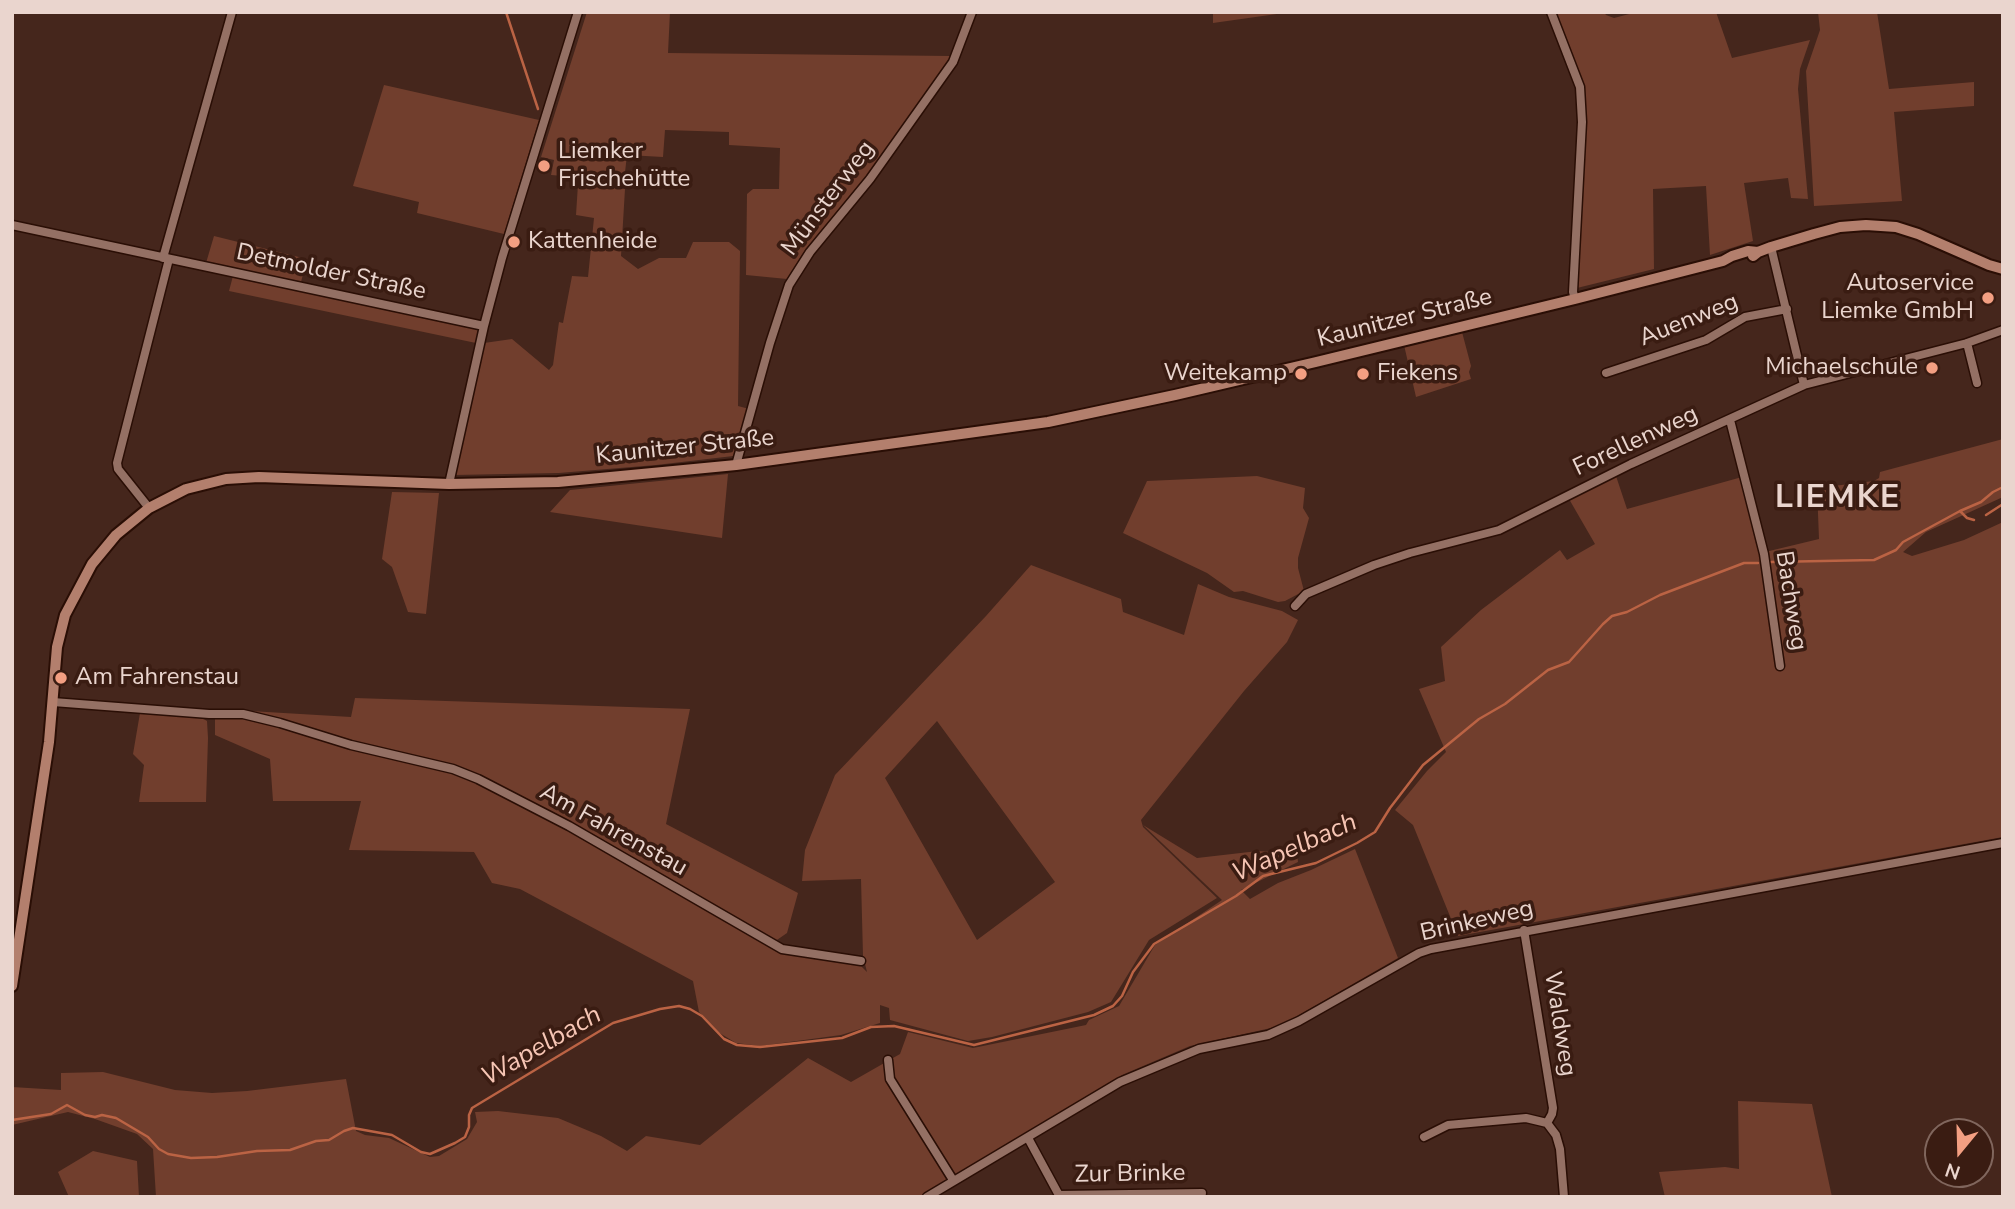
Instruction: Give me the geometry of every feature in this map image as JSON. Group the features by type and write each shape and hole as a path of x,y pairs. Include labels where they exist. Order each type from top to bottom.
{"street":[{"path":"149,508 118,469 117,463 166,259 232,12"},
{"path":"449,484 502,258 578,12"},
{"name":"Münsterweg","path":"736,465 789,285 810,251 870,179 953,62 972,12"},
{"path":"1551,12 1580,87 1582,122 1573,292 1575,299"},
{"name":"Detmolder Straße","path":"12,225 484,326"},
{"name":"Kaunitzer Straße","path":"12,986 15,947 47,754 57,648 65,615 92,564 116,535 149,508 186,489 226,479 258,477 449,484 558,482 736,465 1048,422 1188,392 1575,299 1723,261 1748,251 1758,252 1840,227 1866,225 1896,228 1918,234 2003,269"},
{"path":"1771,247 1804,385"},
{"name":"Auenweg","path":"1606,373 1706,340 1745,317 1787,309"},
{"name":"Forellenweg","path":"1295,606 1306,594 1374,565 1499,530 1631,464 1804,385 2003,330"},
{"path":"1967,342 1978,383"},
{"name":"Bachweg","path":"1730,420 1764,554 1780,666"},
{"name":"Am Fahrenstau","path":"53,702 209,714 243,714 351,745 453,769 569,826 782,949 861,961"},
{"name":"Brinkeweg","path":"928,1197 1120,1082 1199,1049 1268,1035 1300,1021 1419,953 1431,949 2003,843"},
{"name":"Waldweg","path":"1524,930 1553,1108 1547,1123 1558,1142 1564,1197"},
{"path":"888,1060 890,1079 953,1180"},
{"path":"1424,1137 1448,1125 1526,1118 1547,1123"},
{"name":"Zur Brinke","path":"1028,1138 1059,1196 1202,1193"}],"shaded area":[{"path":"587,12 670,12 668,53 951,56 868,177 805,250 787,279 746,275 747,194 753,189 779,189 780,148 729,145 729,132 665,130 663,157 627,155 624,181 551,175 554,160 541,157"},
{"path":"1213,12 1291,12 1213,23"},
{"path":"1555,12 1604,12 1614,18 1637,12 1716,12 1732,58 1810,40 1800,69 1798,89 1808,199 1791,198 1788,178 1744,183 1753,241 1710,255 1706,186 1653,189 1654,269 1577,288 1582,86"},
{"path":"1818,12 1877,12 1889,89 1974,82 1974,106 1894,112 1902,201 1814,206 1806,71 1820,30"},
{"path":"384,85 539,120 504,234 417,213 419,202 353,186"},
{"path":"578,184 625,189 621,256 638,269 659,258 686,258 693,242 729,242 740,251 738,406 753,410 742,455 559,473 454,475 484,343 512,339 549,370 553,365 559,322 563,323 572,276 588,277 594,218 576,215"},
{"path":"214,236 307,259 301,282 206,263"},
{"path":"233,276 478,328 476,343 229,291"},
{"path":"1462,332 1471,366 1471,379 1416,397 1404,345"},
{"path":"2003,439 2003,497 1926,532 1903,552 1912,556 1964,540 2003,522 2003,837 1458,936 1413,825 1395,810 1446,752 1419,689 1445,681 1441,647 1481,610 1560,550 1567,560 1595,544 1569,499 1616,476 1627,509 1742,477 1761,553 1819,539 1817,488 1874,481 1879,478 1880,472"},
{"path":"728,474 722,538 550,512 570,490"},
{"path":"1257,476 1305,488 1303,508 1309,518 1298,558 1304,591 1285,601 1278,602 1243,591 1234,592 1207,573 1123,533 1147,481"},
{"path":"392,492 439,493 426,614 408,612 392,567 382,559"},
{"path":"1031,565 1121,599 1123,612 1184,635 1198,584 1229,597 1282,611 1298,620 1287,642 1244,691 1141,820 1143,827 1217,898 1149,940 1111,1002 1088,1012 968,1041 890,1020 889,1008 880,1005 880,1023 841,1035 760,1046 736,1043 718,1032 699,1012 693,981 520,889 492,883 474,852 349,850 361,801 273,801 270,759 215,735 215,716 245,718 250,711 351,717 355,698 690,709 666,824 798,893 787,933 774,942 781,951 860,965 867,972 863,956 861,879 802,881 805,850 835,775","holes":["937,721 1055,882 977,940 885,778"]},
{"path":"140,713 200,717 207,721 206,802 139,802 144,765 133,754"},
{"path":"1143,825 1197,858 1258,851 1297,854 1298,862 1241,890 1250,899 1278,883 1355,849 1398,958 1280,1026 1190,1046 1122,1075 921,1197 156,1197 153,1149 137,1134 68,1112 12,1125 12,1087 61,1090 61,1073 103,1072 175,1090 212,1093 346,1079 356,1131 389,1138 430,1157 439,1156 467,1139 477,1122 475,1112 498,1111 558,1118 601,1136 627,1151 646,1136 700,1145 808,1058 851,1082 900,1054 908,1032 973,1048 1086,1025 1089,1020 1119,1006 1155,945 1222,900"},
{"path":"1738,1101 1812,1104 1832,1197 1665,1197 1659,1172 1725,1167 1739,1169"},
{"path":"93,1151 137,1161 139,1197 69,1197 58,1172"}],"waterway":[{"path":"506,12 538,109"},
{"name":"Wapelbach","path":"1771,562 1874,560 1981,502 2003,487"},
{"path":"1986,515 2003,504"},
{"path":"1960,511 1967,518 1974,520"},
{"name":"Wapelbach","path":"12,1120 51,1114 67,1105 85,1115 116,1118 148,1137 168,1154 191,1158 290,1150 316,1141 329,1140 353,1128 392,1135 421,1152 430,1154 465,1137 472,1108 613,1023 660,1009 679,1006 690,1009 702,1016 724,1039 737,1045 760,1047 842,1038 871,1027 894,1026 974,1045 1094,1015 1113,1006 1122,996 1133,972 1154,944 1236,896 1263,876 1316,863 1375,832 1423,765 1479,719 1505,704 1548,670 1569,662 1612,616 1744,563 1758,563"}],"place":[{"name":"Liemker Frischehütte","path":"544,166"},
{"name":"Kattenheide","path":"514,242"},
{"name":"Autoservice Liemke GmbH","path":"1988,298"},
{"name":"Michaelschule","path":"1932,368"},
{"name":"Weitekamp","path":"1301,374"},
{"name":"Fiekens","path":"1363,374"},
{"name":"Am Fahrenstau","path":"61,678"}],"district":[{"name":"LIEMKE","path":"1838,499"}]}
